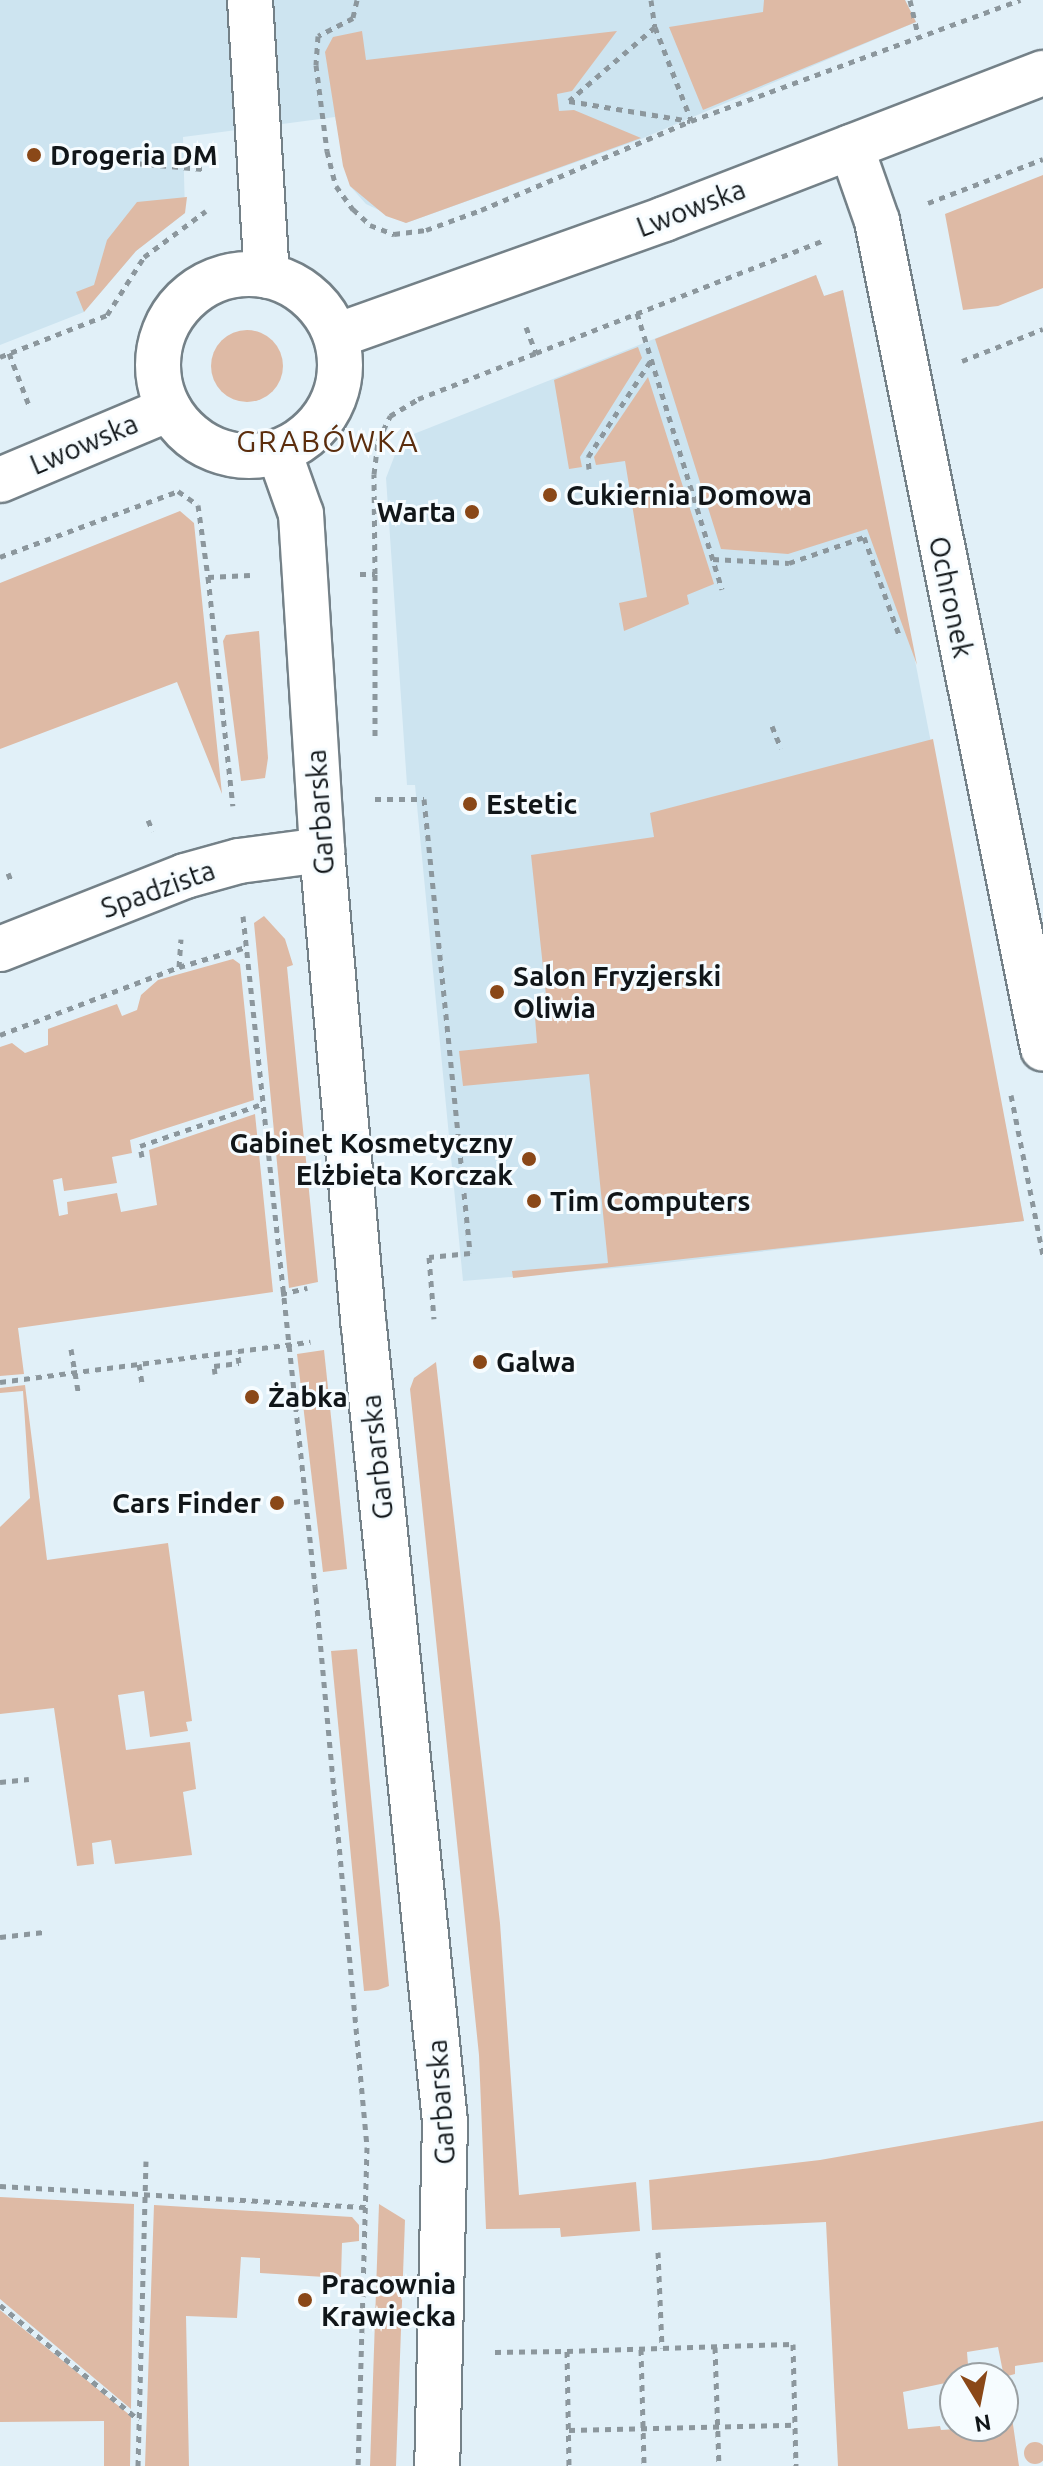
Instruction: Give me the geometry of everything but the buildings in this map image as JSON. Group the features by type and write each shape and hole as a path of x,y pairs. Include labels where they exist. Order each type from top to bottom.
{"street":[{"path":"250,0 267,275"},
{"name":"Lwowska","path":"336,336 851,147 1043,73"},
{"name":"Ochronek","path":"851,147 877,221 1043,1049"},
{"path":"267,275 303,291 323,311 336,336 341,364 337,392 304,438 279,452 250,457 222,452 196,439 169,409 158,366 162,337 175,312 195,291 220,278 267,275"},
{"name":"Lwowska","path":"0,480 169,409"},
{"name":"Garbarska","path":"279,452 301,514 322,850 364,1327 445,2122 437,2466"},
{"name":"Spadzista","path":"0,949 185,876 239,861 322,850"}],"path":[{"path":"357,0 353,18 318,36 316,65 327,151 336,186 353,209 370,225 394,234 426,230 481,210 691,121 1020,0"},
{"path":"651,0 655,27 691,121"},
{"path":"910,0 919,38"},
{"path":"655,27 569,101 691,121"},
{"path":"920,205 1043,159"},
{"path":"112,161 202,166 203,178"},
{"path":"0,357 107,315 144,257 206,214 205,202"},
{"path":"375,741 374,474 378,441 390,416 418,399 836,236"},
{"path":"637,313 722,589"},
{"path":"525,324 536,353"},
{"path":"959,362 1043,329"},
{"path":"589,469 588,457 652,359"},
{"path":"0,557 178,491 198,505 239,861 286,1345 305,1500 367,2147 358,2466"},
{"path":"713,559 789,563 864,537 904,648"},
{"path":"356,574 375,574"},
{"path":"208,577 252,575"},
{"path":"772,726 781,748"},
{"path":"375,786 375,801 424,799 470,1253 429,1257 434,1319"},
{"path":"220,813 233,808"},
{"path":"179,967 183,926"},
{"path":"0,1035 179,967 246,947"},
{"path":"142,1157 140,1146 262,1104"},
{"path":"0,1382 327,1340"},
{"path":"71,1349 78,1391"},
{"path":"215,1374 214,1366 239,1363 237,1351"},
{"path":"139,1364 142,1383"},
{"path":"294,1502 305,1500"},
{"path":"0,1782 29,1779"},
{"path":"0,1937 44,1932"},
{"path":"138,2466 146,2161"},
{"path":"0,2186 367,2207"},
{"path":"658,2252 662,2348"},
{"path":"0,2305 139,2420"},
{"path":"441,2353 793,2344 796,2466"},
{"path":"715,2347 719,2466"},
{"path":"641,2349 644,2466"},
{"path":"567,2351 569,2466"},
{"path":"569,2430 795,2425"}],"shaded area":[{"path":"0,0 905,0 916,22 641,139 406,223 366,204 350,186 335,117 183,137 185,213 136,251 84,312 0,345"},
{"path":"764,0 905,0 916,22 703,110 669,27 763,12"},
{"path":"362,31 366,60 617,31 572,91 557,94 559,111 574,110 641,138 406,223 386,216 350,186 343,166 325,52 333,37"},
{"path":"1043,175 1043,288 998,306 963,310 945,214"},
{"path":"187,197 185,213 136,251 84,312 76,292 94,285 107,240 137,202"},
{"path":"816,275 824,296 843,290 1024,1221 639,1266 463,1281 415,785 407,785 386,478 401,439"},
{"path":"816,275 824,296 843,290 917,665 867,529 788,554 721,549 655,339"},
{"path":"247,330 267,336 277,346 283,366 277,386 267,396 247,402 227,396 217,386 211,366 217,346 227,336"},
{"path":"638,347 642,358 580,457 582,467 569,469 554,380"},
{"path":"648,377 714,584 687,595 689,604 624,631 619,603 647,597 625,461 596,465 594,457"},
{"path":"180,511 194,523 222,794 177,682 0,749 0,583"},
{"path":"259,631 268,758 265,778 241,781 223,641 226,635"},
{"path":"933,739 1024,1221 513,1278 512,1271 608,1263 589,1074 463,1086 459,1051 537,1043 535,1017 548,1014 531,855 654,837 650,813"},
{"path":"264,916 285,939 293,965 287,967 318,1282 289,1288 254,923"},
{"path":"233,959 240,964 254,1100 130,1140 132,1153 112,1157 117,1183 64,1191 62,1178 53,1180 59,1216 68,1214 67,1202 117,1193 121,1212 157,1205 149,1150 255,1114 273,1292 18,1328 24,1374 0,1376 0,1047 12,1043 25,1053 48,1045 48,1029 117,1004 122,1016 137,1010 141,995 158,980"},
{"path":"324,1350 347,1569 323,1572 297,1354"},
{"path":"436,1362 500,1923 519,2195 636,2182 640,2231 561,2237 560,2228 486,2229 479,2055 410,1389 414,1378"},
{"path":"25,1385 47,1560 168,1543 192,1721 186,1722 188,1731 150,1737 144,1691 118,1695 126,1750 190,1742 196,1789 183,1792 192,1855 115,1864 111,1840 92,1843 94,1864 77,1866 54,1708 0,1714 0,1527 30,1498 23,1391 0,1393 0,1388"},
{"path":"357,1649 389,1986 364,1991 331,1651"},
{"path":"1043,2121 1043,2362 1019,2365 1019,2362 1001,2362 998,2347 967,2352 968,2362 939,2362 939,2384 903,2392 908,2429 939,2426 939,2442 1016,2442 1019,2466 838,2466 826,2222 652,2230 649,2180 820,2160"},
{"path":"0,2197 134,2204 131,2409 0,2299"},
{"path":"379,2204 405,2220 396,2466 370,2466"},
{"path":"154,2205 352,2217 359,2225 359,2241 342,2243 341,2278 260,2273 260,2258 241,2257 237,2318 186,2316 189,2466 145,2466"},
{"path":"0,2310 131,2416 130,2466 104,2466 104,2421 0,2422"},
{"path":"1035,2442 1043,2445 1046,2453 1043,2461 1035,2464 1027,2461 1024,2453 1027,2445"}],"place":[{"name":"Drogeria DM","path":"34,155"},
{"name":"Cukiernia Domowa","path":"550,495"},
{"name":"Warta","path":"472,512"},
{"name":"Estetic","path":"470,804"},
{"name":"Salon Fryzjerski Oliwia","path":"497,992"},
{"name":"Gabinet Kosmetyczny Elżbieta Korczak","path":"529,1159"},
{"name":"Tim Computers","path":"534,1201"},
{"name":"Galwa","path":"480,1362"},
{"name":"Żabka","path":"252,1397"},
{"name":"Cars Finder","path":"277,1503"},
{"name":"Pracownia Krawiecka","path":"305,2300"}],"district":[{"name":"GRABÓWKA","path":"328,441"}]}
